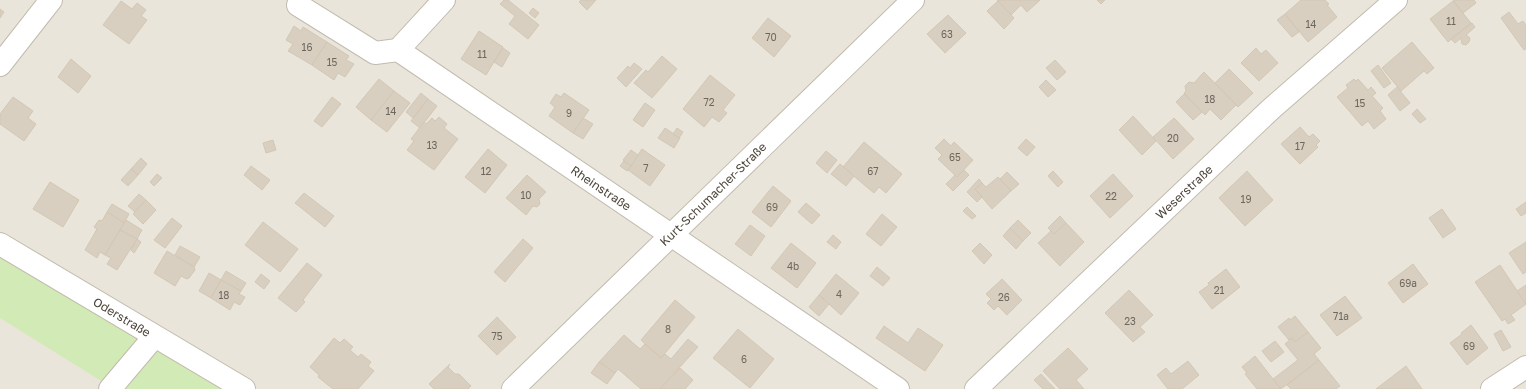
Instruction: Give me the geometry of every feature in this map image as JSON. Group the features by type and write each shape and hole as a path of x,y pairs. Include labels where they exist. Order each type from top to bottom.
{"street":[{"path":"0,65 52,0"},
{"path":"298,5 375,53 398,50 444,0"},
{"name":"Kurt-Schumacher-Straße","path":"513,389 913,0"},
{"name":"Weserstraße","path":"976,389 1271,109 1396,0"},
{"name":"Rheinstraße","path":"398,50 898,389"},
{"name":"Oderstraße","path":"0,244 154,337 244,389"},
{"path":"110,389 154,337"},
{"path":"1492,389 1526,367"}],"shaded area":[{"path":"0,0 1526,0 1526,389 0,389"}],"green space":[{"path":"0,255 223,389 114,389 0,318"}],"building":[{"path":"504,0 508,0 539,25 528,39 509,24 515,16 500,4"},
{"path":"581,0 596,0 587,10 579,2"},
{"path":"997,0 1040,0 1027,12 1021,5 1011,15"},
{"path":"1097,0 1105,0 1101,4"},
{"path":"1301,0 1325,0 1329,4 1327,5 1337,17 1308,42 1285,14"},
{"path":"1453,0 1474,0 1476,3 1463,13"},
{"path":"121,1 132,9 137,3 146,10 141,16 147,20 129,44 103,25"},
{"path":"998,1 1014,18 1004,29 987,11"},
{"path":"1453,1 1471,23 1448,42 1430,19"},
{"path":"533,8 539,13 535,18 529,13"},
{"path":"0,9 4,12 0,18"},
{"path":"1509,12 1518,24 1523,21 1526,25 1526,49 1524,50 1501,18"},
{"path":"1285,14 1299,32 1292,37 1277,20"},
{"path":"948,15 966,33 945,53 927,34"},
{"path":"768,18 791,36 774,57 752,38"},
{"path":"1472,23 1475,27 1466,35 1470,38 1466,45 1462,44 1461,38 1455,43 1451,39"},
{"path":"294,26 301,31 303,27 327,42 312,65 288,51 293,44 286,40"},
{"path":"479,31 503,47 486,75 461,59"},
{"path":"327,42 349,56 346,60 354,64 345,77 338,73 334,80 312,65"},
{"path":"1412,42 1434,68 1427,74 1424,71 1401,91 1382,68"},
{"path":"503,48 510,53 502,67 494,62"},
{"path":"1256,48 1261,54 1266,50 1278,63 1259,81 1241,63"},
{"path":"662,56 677,69 652,98 634,83 646,70 648,72"},
{"path":"71,59 91,76 78,93 58,77"},
{"path":"1055,60 1066,72 1057,80 1046,68"},
{"path":"634,63 642,69 626,87 617,78 628,66 630,68"},
{"path":"1378,65 1391,83 1384,88 1371,71"},
{"path":"1229,69 1253,93 1238,107 1215,83"},
{"path":"1204,72 1236,105 1221,120 1210,109 1205,115 1184,93 1186,91 1185,86 1189,82 1194,83"},
{"path":"710,75 735,95 723,110 727,113 719,122 712,117 704,127 683,109"},
{"path":"379,79 394,91 371,120 356,107"},
{"path":"1354,79 1356,81 1358,79 1368,90 1371,87 1376,93 1372,96 1383,108 1380,111 1386,119 1374,129 1368,121 1362,126 1337,97 1348,88 1346,85"},
{"path":"1046,80 1056,90 1048,97 1039,87"},
{"path":"1397,87 1410,103 1400,111 1388,95"},
{"path":"394,91 410,103 387,132 371,120"},
{"path":"421,93 428,99 413,118 406,112"},
{"path":"564,93 589,110 573,133 549,116 555,107 550,103 556,94 561,97"},
{"path":"1184,94 1202,112 1193,120 1176,102"},
{"path":"13,97 33,111 28,118 36,124 24,141 0,124 0,114"},
{"path":"332,97 341,104 322,127 314,121"},
{"path":"428,99 437,106 420,128 411,121"},
{"path":"645,103 655,110 643,127 633,120"},
{"path":"1417,109 1426,119 1420,123 1412,114"},
{"path":"1133,116 1156,141 1142,155 1119,130"},
{"path":"439,117 447,124 444,128 458,139 434,170 407,150 414,141 411,139 424,122 426,124 432,118 435,121"},
{"path":"583,118 593,124 583,139 573,133"},
{"path":"1174,118 1194,139 1173,159 1153,137"},
{"path":"1300,127 1309,137 1313,134 1320,141 1316,145 1318,147 1300,164 1281,144"},
{"path":"665,128 680,138 674,148 658,138"},
{"path":"677,128 683,132 679,138 673,134"},
{"path":"944,139 951,146 954,142 973,160 957,177 938,159 942,155 935,148"},
{"path":"1026,139 1035,147 1027,156 1018,148"},
{"path":"273,140 276,150 266,153 263,143"},
{"path":"864,142 902,174 886,193 879,187 874,193 843,167"},
{"path":"488,149 507,165 485,193 465,177"},
{"path":"642,149 665,165 650,186 628,170"},
{"path":"631,150 638,155 631,166 623,160"},
{"path":"826,151 837,160 827,173 816,163"},
{"path":"141,158 147,164 138,175 131,169"},
{"path":"624,161 631,166 627,171 620,166"},
{"path":"840,164 854,176 846,186 831,174"},
{"path":"251,166 270,180 262,190 244,175"},
{"path":"131,169 138,175 128,186 121,180"},
{"path":"964,170 969,175 953,191 946,184 955,175 957,177"},
{"path":"1053,171 1063,182 1058,187 1048,176"},
{"path":"1247,171 1273,200 1245,226 1219,198"},
{"path":"1007,172 1019,184 1011,191 1000,179"},
{"path":"157,174 162,178 154,186 150,182"},
{"path":"1113,174 1133,196 1110,218 1090,196"},
{"path":"527,175 546,192 539,199 540,204 537,207 533,206 526,215 506,198"},
{"path":"998,177 1011,191 992,209 975,189 982,183 986,187"},
{"path":"979,179 982,183 975,189 982,197 977,202 967,192"},
{"path":"50,182 79,200 63,227 33,209"},
{"path":"773,186 791,201 771,227 752,212"},
{"path":"304,193 334,216 325,227 295,203"},
{"path":"139,194 146,200 135,212 128,206"},
{"path":"146,200 156,210 143,224 133,214"},
{"path":"1526,202 1526,213 1521,216 1516,209"},
{"path":"806,203 820,215 812,224 798,212"},
{"path":"112,204 129,214 124,223 107,212"},
{"path":"967,207 976,216 972,219 963,211"},
{"path":"1442,209 1456,229 1443,238 1429,218"},
{"path":"107,212 124,223 105,255 100,252 97,258 85,250 97,229 94,227 99,220 102,221"},
{"path":"882,214 897,227 881,246 866,234"},
{"path":"1060,216 1066,223 1054,234 1048,228"},
{"path":"172,218 182,226 165,248 154,240"},
{"path":"126,220 142,230 137,239 120,230"},
{"path":"1018,220 1031,233 1023,241 1010,228"},
{"path":"263,222 298,249 280,272 245,245"},
{"path":"1066,223 1084,242 1060,266 1038,243 1051,231 1054,234"},
{"path":"750,225 765,236 751,256 735,244"},
{"path":"1010,228 1023,241 1016,249 1003,236"},
{"path":"120,230 137,239 117,270 107,264 111,258 105,255"},
{"path":"833,235 841,242 836,249 827,242"},
{"path":"137,239 141,242 134,253 131,250"},
{"path":"523,239 533,248 505,282 494,272"},
{"path":"1526,242 1526,272 1523,274 1509,253"},
{"path":"791,243 816,263 797,288 771,268"},
{"path":"980,243 992,255 984,264 972,251"},
{"path":"180,246 200,257 194,267 175,255"},
{"path":"167,251 194,267 195,270 187,279 181,276 175,286 154,273"},
{"path":"307,263 322,275 303,300 305,302 296,312 278,298"},
{"path":"1413,264 1428,284 1403,303 1388,283"},
{"path":"1500,265 1526,304 1511,315 1515,320 1508,324 1505,319 1502,321 1475,282"},
{"path":"877,267 890,278 883,286 870,276"},
{"path":"1226,269 1240,287 1212,309 1199,292"},
{"path":"226,271 246,283 241,291 221,280"},
{"path":"209,273 221,280 211,298 199,291"},
{"path":"261,274 270,281 264,289 255,282"},
{"path":"836,274 859,293 841,315 819,295"},
{"path":"1002,279 1022,300 1007,315 998,306 994,310 987,303 991,299 986,294"},
{"path":"221,280 241,291 239,294 245,297 240,305 234,302 230,310 211,298"},
{"path":"1526,285 1526,304 1517,291"},
{"path":"1129,290 1153,315 1140,327 1145,332 1133,342 1105,313"},
{"path":"819,295 829,304 819,316 809,307"},
{"path":"1345,296 1362,318 1337,336 1320,315"},
{"path":"675,300 695,317 661,358 641,340"},
{"path":"1295,316 1308,332 1295,342 1292,338 1289,340 1278,327 1289,318 1290,320"},
{"path":"497,317 516,337 497,355 478,336"},
{"path":"1471,325 1488,348 1467,365 1450,343"},
{"path":"884,326 908,343 918,328 943,345 925,371 876,338"},
{"path":"738,329 774,359 750,388 713,358"},
{"path":"1501,330 1511,347 1503,351 1494,334"},
{"path":"1308,332 1321,348 1314,354 1319,360 1281,389 1273,379 1298,360 1285,344 1292,338 1295,342"},
{"path":"624,335 640,349 645,344 661,358 665,354 671,359 688,339 698,347 660,389 641,389 618,369 615,373 599,362"},
{"path":"334,338 340,343 344,339 353,347 350,350 358,357 361,354 371,362 368,366 374,371 358,389 333,389 318,377 319,375 310,367"},
{"path":"1275,341 1284,352 1271,362 1262,351"},
{"path":"1068,348 1088,369 1076,380 1084,389 1060,389 1043,371"},
{"path":"1255,356 1281,389 1257,389 1245,374 1247,373 1242,367"},
{"path":"1319,360 1340,386 1336,389 1291,389 1287,385"},
{"path":"1188,361 1199,375 1182,389 1168,389 1157,375 1166,368 1171,374"},
{"path":"599,362 615,373 607,384 591,373"},
{"path":"450,364 448,367 455,374 459,374 471,386 468,389 434,389 429,384"},
{"path":"1406,366 1422,389 1376,389"},
{"path":"680,368 693,380 685,389 660,389"},
{"path":"1041,374 1055,389 1043,389 1034,380"}]}
